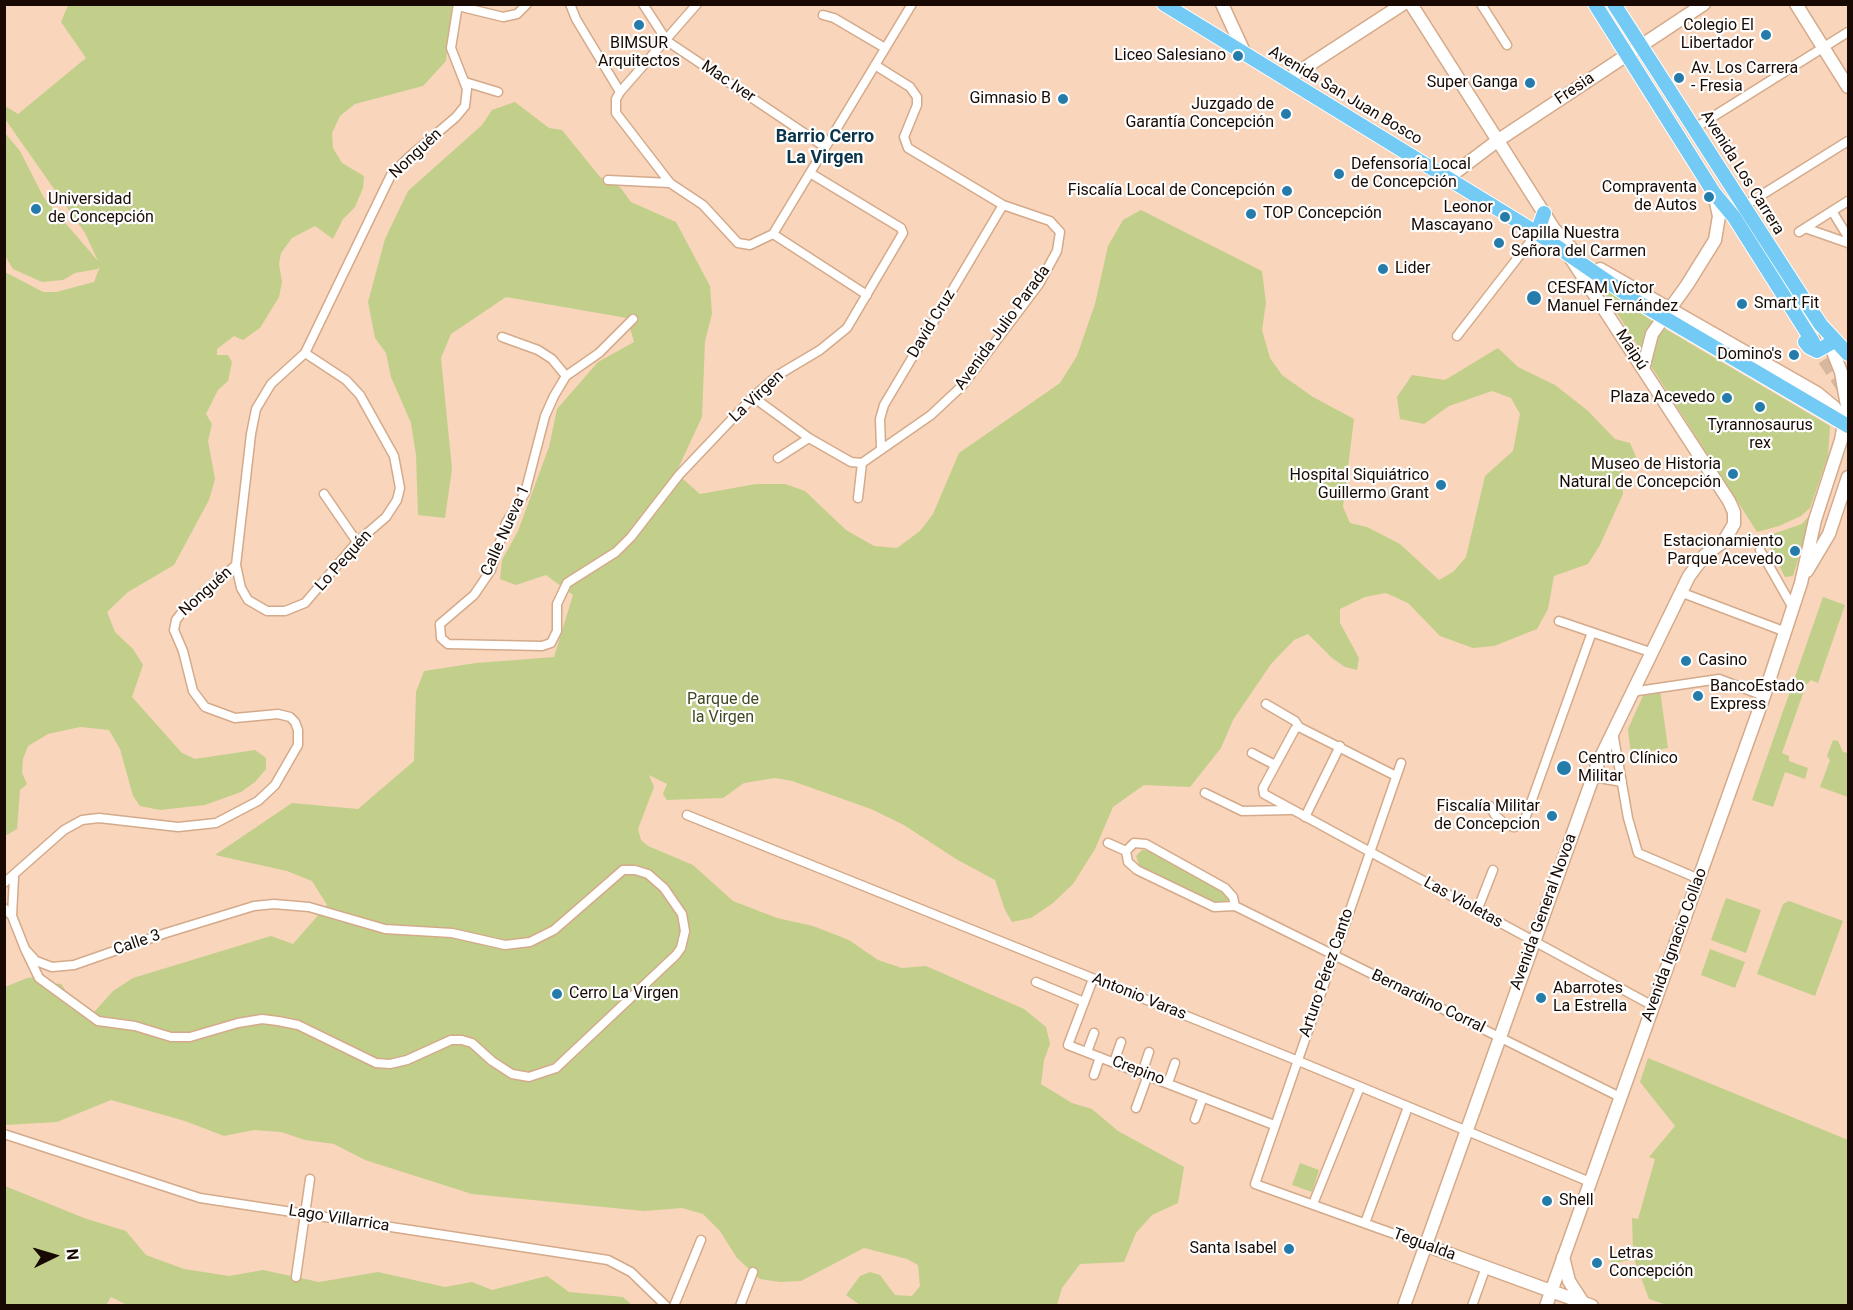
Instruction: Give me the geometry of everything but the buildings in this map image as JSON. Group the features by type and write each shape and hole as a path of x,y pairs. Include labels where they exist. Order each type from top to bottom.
{"main road":[{"name":"Avenida San Juan Bosco","path":"1164,4 1847,424"},
{"path":"1222,4 1245,54"},
{"path":"1286,80 1403,4"},
{"name":"Maipú","path":"1411,4 1732,506 1734,524 1725,541"},
{"name":"Avenida Los Carrera","path":"1595,4 1716,198 1734,217 1813,342"},
{"name":"Avenida Los Carrera","path":"1614,4 1821,325 1848,354"},
{"name":"Fresia","path":"1448,178 1497,141 1704,4"},
{"path":"1796,4 1848,87"},
{"path":"1644,369 1649,341 1712,247 1718,224 1716,198"},
{"path":"1716,198 1809,347 1817,351 1831,343"},
{"path":"1537,233 1544,213"},
{"name":"Avenida Ignacio Collao","path":"1546,1305 1786,632 1801,583 1815,520 1847,424 1846,389 1831,343 1821,325"},
{"name":"Avenida Ignacio Collao","path":"1801,583 1828,534 1848,477"},
{"name":"Avenida General Novoa","path":"1404,1305 1533,941 1612,731 1696,564 1725,541"},
{"name":"Tegualda","path":"1425,1245 1588,1304"},
{"path":"1563,1257 1569,1281 1588,1304"}],"street":[{"path":"458,5 503,17 517,14 527,4"},
{"path":"570,4 576,19 620,93"},
{"name":"Mac Iver","path":"643,4 667,41 825,147"},
{"path":"670,183 615,113 616,99 697,4"},
{"path":"608,180 670,183 688,192 741,244 750,245 773,234 912,4"},
{"path":"1481,4 1507,45"},
{"name":"Nonguén","path":"4,883 14,877 64,830 82,820 99,818 178,827 205,825 238,813 258,801 275,785 298,745 298,730 290,717 278,714 243,718 226,717 205,707 193,691 183,651 174,630 176,620 183,611 236,565 256,409 272,384 305,353 386,184 401,164 461,112 468,94 452,48 458,5"},
{"path":"823,15 834,18 885,48"},
{"path":"1695,128 1848,32"},
{"name":"Avenida Julio Parada","path":"862,463 931,415 963,385 1053,261 1060,237 1055,224 1044,218 1003,205 908,148 904,137 917,105 917,97 910,87 875,65"},
{"path":"465,82 498,93"},
{"path":"1744,206 1848,141"},
{"name":"La Virgen","path":"547,646 555,636 558,604 567,583 616,552 631,537 679,475 753,397 778,375 842,334 902,239 901,228 810,173"},
{"path":"1848,201 1802,230 1848,243"},
{"name":"David Cruz","path":"881,448 880,419 884,405 1003,205"},
{"path":"1832,212 1848,237"},
{"path":"1457,336 1537,233"},
{"path":"773,234 867,294"},
{"name":"Calle Nueva 1","path":"547,646 454,646 441,638 439,628 474,595 491,570 506,523 525,493 545,416 566,376 600,353 633,319"},
{"path":"502,337 538,350 552,359 566,376"},
{"name":"Lo Pequén","path":"236,565 241,588 254,605 267,612 285,611 305,603 357,542 393,508 400,488 397,466 366,405 353,386 305,353"},
{"path":"753,397 809,438 851,462 862,463 858,498"},
{"path":"778,458 809,438"},
{"path":"324,494 357,542"},
{"path":"1760,550 1793,608"},
{"path":"1680,592 1786,632"},
{"path":"1559,621 1650,652"},
{"path":"1490,806 1495,815 1505,824 1518,826 1524,822 1592,632"},
{"path":"1631,692 1719,679 1764,696"},
{"path":"1266,704 1295,720 1299,727 1396,776"},
{"path":"1252,753 1275,765 1299,727"},
{"path":"1612,731 1628,818 1638,853 1699,879"},
{"path":"1305,817 1340,746"},
{"name":"Arturo Pérez Canto","path":"1255,1184 1296,1060 1401,763"},
{"name":"Las Violetas","path":"1275,765 1262,791 1290,810 1653,1006"},
{"path":"1593,777 1622,782"},
{"path":"1205,793 1242,811 1290,810"},
{"name":"Antonio Varas","path":"687,815 1296,1060 1590,1182"},
{"name":"Bernardino Corral","path":"1108,843 1126,851"},
{"name":"Bernardino Corral","path":"1126,851 1134,843 1146,844 1225,888 1233,897 1235,906"},
{"name":"Bernardino Corral","path":"1126,851 1128,862 1137,870 1214,907 1235,906 1620,1097"},
{"name":"Calle 3","path":"46,984 98,1022 135,1026 171,1037 206,1035 246,1022 278,1021 298,1025 376,1063 390,1064 407,1060 451,1040 462,1040 472,1043 492,1061 512,1074 529,1077 556,1068 676,955 681,948 685,931 682,914 664,888 648,874 635,870 623,870 554,930 530,942 505,945 452,933 385,929 288,904 254,906 74,965 52,967"},
{"path":"1477,911 1492,870"},
{"path":"12,916 14,877"},
{"path":"4,908 12,916 33,969 46,984 52,967 36,961 26,949"},
{"name":"Crepino","path":"1093,979 1068,1045 1274,1125"},
{"path":"1035,982 1084,1002"},
{"path":"1088,1052 1094,1033"},
{"path":"1114,1062 1121,1042"},
{"path":"1136,1108 1149,1052"},
{"path":"1094,1075 1100,1057"},
{"path":"1168,1083 1175,1063"},
{"path":"1313,1204 1360,1087"},
{"path":"1195,1119 1203,1098"},
{"path":"1365,1223 1407,1107"},
{"name":"Lago Villarrica","path":"4,1134 181,1193 608,1260 631,1272 666,1305"},
{"path":"296,1277 310,1179"},
{"name":"Tegualda","path":"1255,1184 1425,1245"},
{"path":"674,1305 701,1240"},
{"path":"1472,1305 1486,1267"},
{"path":"740,1305 753,1272"}],"green space":[{"path":"68,5 452,5 446,61 423,86 355,104 340,116 332,133 333,148 342,163 364,176 363,188 355,207 343,219 333,239 315,226 292,238 281,253 279,264 282,282 279,297 260,328 243,340 234,336 217,349 217,355 228,355 232,362 228,381 218,390 206,414 212,424 208,441 215,479 209,500 174,565 128,592 107,612 115,632 133,649 143,665 132,697 182,753 195,759 255,750 266,758 266,769 255,782 241,792 205,805 160,810 140,806 133,796 120,749 109,730 80,727 48,734 28,746 23,759 22,773 27,784 20,790 17,829 5,836 5,272 43,292 56,292 94,282 99,269 98,266 98,269 75,273 63,280 42,282 13,269 5,256 5,133 20,151 44,198 98,261 85,233 5,119 5,106 18,114 86,58 61,22"},
{"name":"Parque de la Virgen","path":"515,102 549,128 562,130 600,177 620,187 631,202 676,222 710,286 712,314 705,341 702,417 676,473 700,494 756,484 785,484 805,491 846,530 874,546 897,548 920,531 933,514 959,453 1060,383 1077,356 1095,304 1108,246 1123,220 1141,210 1262,271 1266,303 1262,330 1270,358 1282,375 1313,397 1354,419 1343,507 1350,523 1367,527 1400,544 1439,580 1453,572 1466,557 1485,476 1513,451 1520,414 1511,398 1492,391 1449,406 1424,424 1400,419 1397,397 1412,375 1445,380 1498,348 1518,367 1555,385 1587,410 1615,439 1630,443 1637,459 1622,465 1623,494 1600,545 1588,564 1554,576 1548,609 1537,629 1494,646 1473,648 1440,636 1408,603 1386,593 1365,597 1340,609 1340,623 1359,658 1357,670 1345,667 1332,658 1308,634 1294,640 1271,664 1233,720 1221,748 1190,787 1144,785 1113,807 1095,849 1073,884 1053,903 1031,918 1012,922 1005,910 995,880 956,859 904,825 871,809 792,781 775,778 744,783 723,798 667,800 663,794 667,784 649,775 654,787 638,829 641,840 648,846 693,865 733,901 777,918 813,926 849,940 878,960 902,968 926,966 1024,1009 1046,1027 1050,1044 1044,1060 1041,1084 1072,1103 1092,1109 1118,1131 1184,1167 1178,1203 1152,1215 1136,1233 1124,1262 1080,1264 1062,1288 1057,1305 860,1305 846,1295 860,1276 870,1272 880,1275 895,1295 912,1296 920,1286 918,1265 907,1259 864,1248 801,1281 780,1282 760,1279 737,1258 720,1231 703,1214 682,1208 644,1211 472,1194 365,1160 334,1144 305,1140 281,1132 254,1130 224,1136 185,1121 111,1100 57,1122 5,1125 5,987 27,978 38,977 46,983 61,984 87,1020 113,991 133,978 271,936 293,944 327,905 312,881 287,871 215,855 292,803 358,809 414,761 416,692 424,671 476,663 554,657 573,595 546,575 516,585 500,579 502,560 518,531 549,447 557,409 598,362 634,342 627,318 506,297 451,334 441,358 452,469 445,518 418,515 416,455 411,423 391,377 386,353 375,338 368,302 385,239 408,191 482,125 492,110"},
{"name":"Plaza Acevedo","path":"1596,280 1652,321 1830,426 1828,456 1810,508 1801,516 1779,526 1757,532"},
{"path":"1809,516 1811,517 1793,576 1785,577 1764,537 1802,524"},
{"path":"1823,597 1845,605 1818,683 1811,680 1806,685 1782,753 1789,756 1789,761 1808,768 1805,779 1785,772 1773,807 1752,800"},
{"path":"1646,689 1660,690 1668,748 1631,755 1628,729"},
{"path":"1833,740 1838,741 1843,752 1848,753 1848,797 1820,787 1830,760 1827,756"},
{"path":"1142,850 1152,851 1222,891 1229,899 1227,904 1219,905 1140,868 1136,856"},
{"path":"1726,898 1761,910 1746,953 1711,940"},
{"path":"1789,901 1843,921 1815,996 1757,974 1783,904"},
{"path":"1710,949 1745,962 1735,988 1701,975"},
{"path":"1648,1058 1848,1140 1848,1305 1667,1305 1649,1299 1634,1259 1611,1264 1610,1257 1633,1252 1632,1218 1638,1219 1655,1159 1649,1157 1675,1126 1640,1082"},
{"path":"1300,1163 1319,1170 1312,1192 1292,1185"},
{"path":"5,1186 84,1218 126,1231 146,1255 184,1269 229,1276 263,1270 319,1282 378,1272 445,1287 472,1282 492,1290 547,1276 569,1292 623,1297 632,1305 129,1306 111,1297 106,1305 5,1306"}],"tunnel":[{"path":"1813,342 1847,393"}],"place":[{"name":"BIMSUR Arquitectos","path":"639,25"},
{"name":"Colegio El Libertador","path":"1766,35"},
{"name":"Liceo Salesiano","path":"1238,56"},
{"name":"Av. Los Carrera - Fresia","path":"1679,78"},
{"name":"Super Ganga","path":"1530,83"},
{"name":"Gimnasio B","path":"1063,99"},
{"name":"Juzgado de Garantía Concepción","path":"1286,114"},
{"name":"Defensoría Local de Concepción","path":"1339,174"},
{"name":"Fiscalía Local de Concepción","path":"1287,191"},
{"name":"Compraventa de Autos","path":"1709,197"},
{"name":"Universidad de Concepción","path":"36,209"},
{"name":"TOP Concepción","path":"1251,214"},
{"name":"Leonor Mascayano","path":"1505,217"},
{"name":"Capilla Nuestra Señora del Carmen","path":"1499,243"},
{"name":"Lider","path":"1383,269"},
{"name":"CESFAM Víctor Manuel Fernández","path":"1534,298"},
{"name":"Smart Fit","path":"1742,304"},
{"name":"Domino's","path":"1794,355"},
{"name":"Plaza Acevedo","path":"1727,398"},
{"name":"Tyrannosaurus rex","path":"1760,407"},
{"name":"Museo de Historia Natural de Concepción","path":"1733,474"},
{"name":"Hospital Siquiátrico Guillermo Grant","path":"1441,485"},
{"name":"Estacionamiento Parque Acevedo","path":"1795,551"},
{"name":"Casino","path":"1686,661"},
{"name":"BancoEstado Express","path":"1698,696"},
{"name":"Centro Clínico Militar","path":"1564,768"},
{"name":"Fiscalía Militar de Concepcion","path":"1552,816"},
{"name":"Cerro La Virgen","path":"557,994"},
{"name":"Abarrotes La Estrella","path":"1541,998"},
{"name":"Shell","path":"1547,1201"},
{"name":"Santa Isabel","path":"1289,1249"},
{"name":"Letras Concepción","path":"1597,1263"}],"district":[{"name":"Barrio Cerro La Virgen","path":"825,147"}]}
